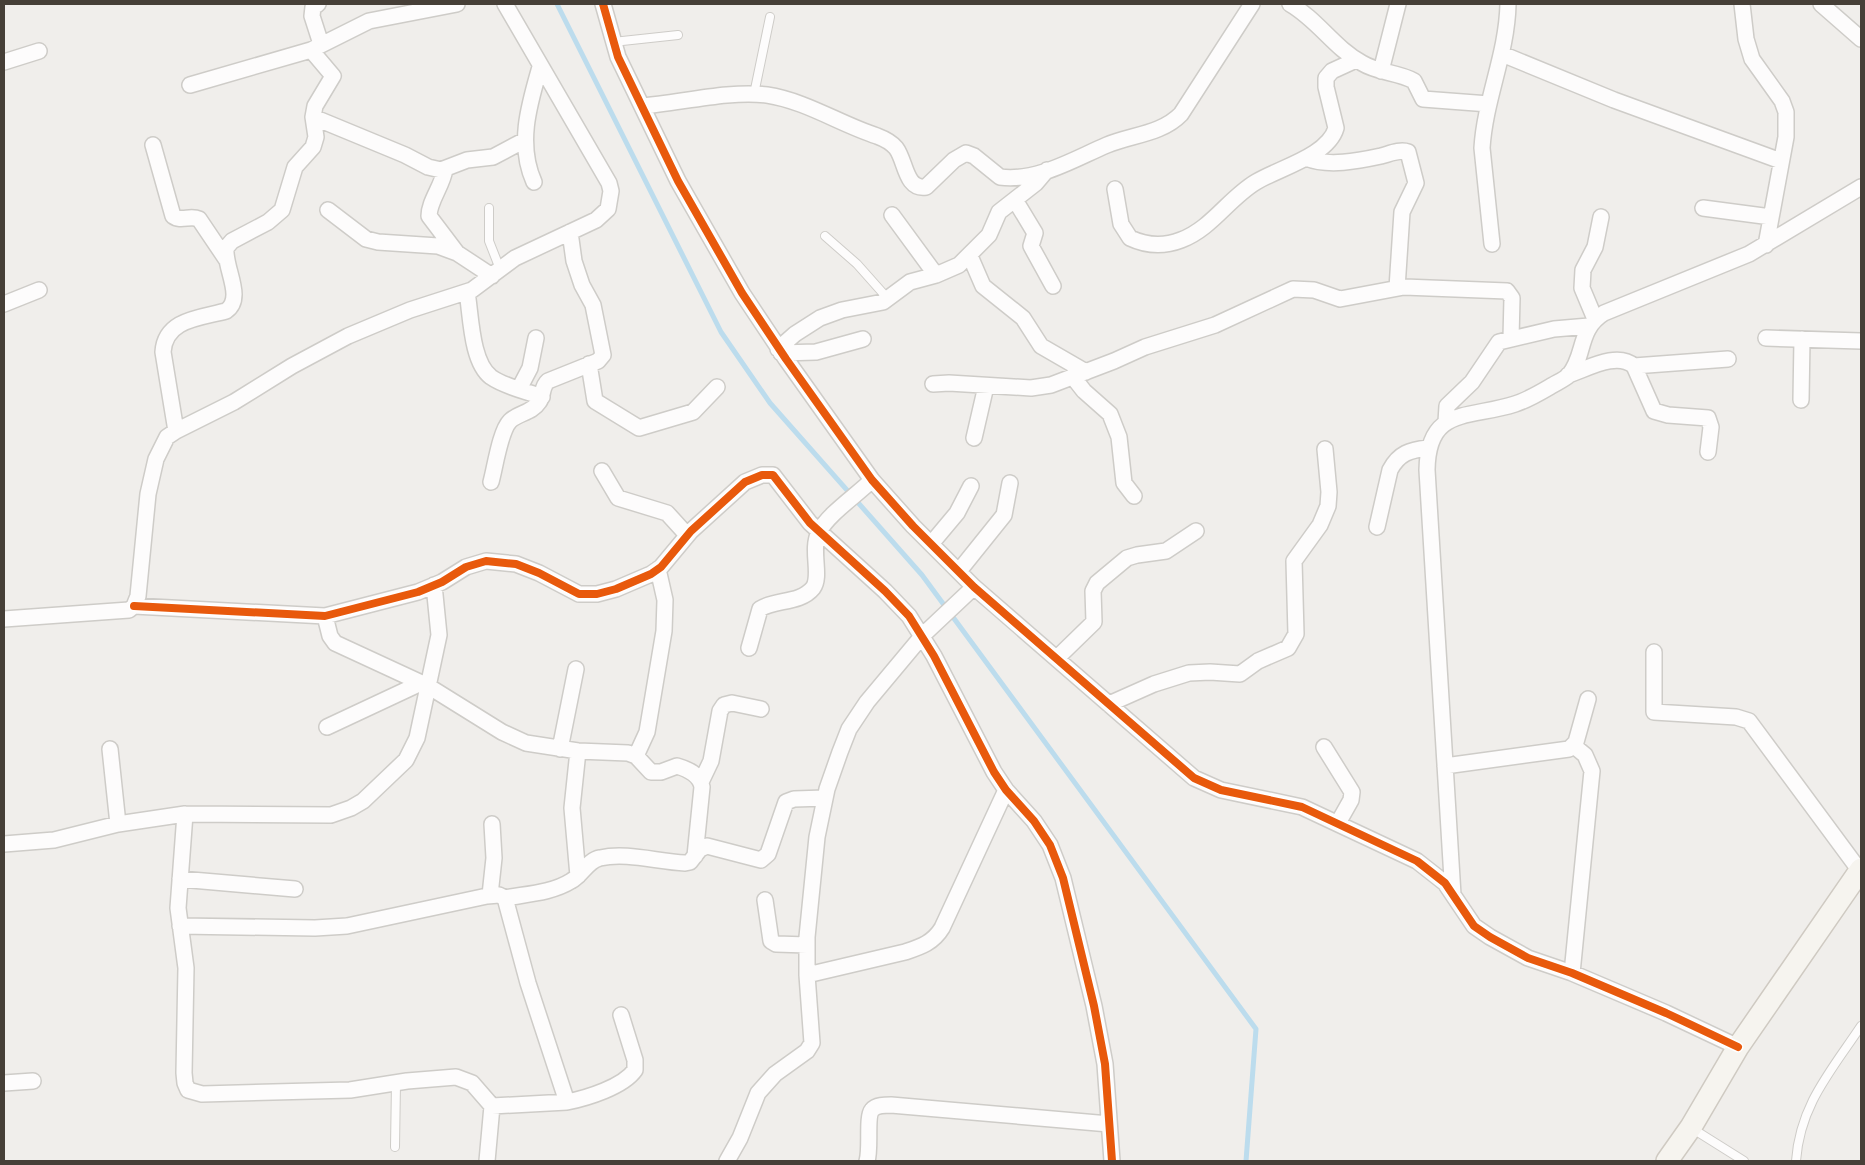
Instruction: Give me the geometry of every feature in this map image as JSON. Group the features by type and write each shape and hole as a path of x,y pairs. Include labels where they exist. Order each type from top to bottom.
{"street":[{"path":"226,259 228,244 268,222 282,210 295,168 313,147 316,137 314,117 318,100 333,76 316,47 312,13 313,7 318,4"},
{"path":"190,85 316,47 369,21 457,4"},
{"path":"134,606 138,592 152,470 163,443 176,431 234,402 292,366 348,336 410,310 467,292 515,258 603,215 608,209 611,191 609,183 504,4"},
{"path":"603,4 613,42 678,181 742,293 780,351 872,480 931,544 959,571 971,590 1057,658 1194,778 1221,790 1302,807 1417,861 1433,872 1453,895 1470,921 1482,931 1528,958 1572,973 1666,1013 1738,1047"},
{"path":"642,106 754,94 798,103 846,126 890,142 899,153 912,183 918,187 926,187 959,156 966,154 974,156 1000,177 1023,177 1048,169 1108,144 1163,127 1174,121 1181,114 1252,4"},
{"path":"1290,4 1311,18 1343,51 1356,60 1381,71 1414,81 1420,96 1428,101 1489,104"},
{"path":"1381,71 1398,4"},
{"path":"1492,244 1482,148 1489,104 1502,54 1508,4"},
{"path":"1742,4 1746,39 1752,59 1782,101 1786,112 1786,137 1766,245"},
{"path":"1821,4 1861,39"},
{"path":"4,62 39,51"},
{"path":"1502,54 1614,100 1782,161"},
{"path":"1115,189 1120,224 1130,238 1156,246 1170,244 1197,232 1253,183 1306,158 1330,138 1336,128 1326,88 1326,78 1332,71 1356,60"},
{"path":"534,182 525,140 530,103 540,66"},
{"path":"314,117 405,155 428,167 445,169 467,160 493,157 525,140"},
{"path":"153,145 173,216 178,219 195,217 199,219 226,259 235,296 232,307 226,311 180,323 170,330 163,343 176,431"},
{"path":"1306,158 1316,162 1332,162 1369,158 1402,151 1408,152 1416,183 1402,212 1397,288"},
{"path":"445,169 441,186 430,208 429,216 457,253"},
{"path":"780,351 795,334 820,318 888,300 910,282 936,275 959,265 989,235 999,212 1036,183 1048,169"},
{"path":"1446,422 1447,406 1472,382 1495,346 1511,338 1592,322 1724,265 1766,245 1861,187"},
{"path":"1015,200 1035,233 1031,246 1053,286"},
{"path":"1703,208 1771,217"},
{"path":"328,210 366,239 438,246 496,272"},
{"path":"892,215 936,275"},
{"path":"1568,375 1574,366 1592,322 1582,288 1583,270 1595,247 1601,217"},
{"path":"491,482 507,425 514,418 531,411 542,397 543,388 548,381 602,359 603,352 593,305 582,285 574,261 570,232"},
{"path":"970,256 983,286 1024,318 1041,346 1080,374 1084,391 1110,414 1119,437 1124,482 1134,496"},
{"path":"933,384 1031,388 1080,374 1145,347 1215,325 1293,289 1314,290 1340,299 1397,288 1425,286 1507,292 1512,298 1511,338"},
{"path":"4,304 39,290"},
{"path":"467,292 474,341 481,364 492,378 542,397"},
{"path":"519,389 530,368 536,338"},
{"path":"1766,338 1861,341"},
{"path":"780,351 816,352 863,339"},
{"path":"1801,400 1802,339"},
{"path":"1634,366 1728,358"},
{"path":"1453,895 1427,470 1428,448 1434,434 1446,422 1515,404 1568,375 1616,360 1630,362 1634,366 1654,411 1668,415 1708,418 1711,427 1708,452"},
{"path":"589,364 595,401 639,428 694,412 717,388"},
{"path":"974,438 986,386"},
{"path":"1377,527 1390,470 1395,461 1406,452 1428,448"},
{"path":"1109,704 1154,684 1189,673 1240,674 1258,661 1288,648 1296,634 1294,561 1320,525 1328,506 1329,492 1325,449"},
{"path":"602,471 618,498 667,513 687,535"},
{"path":"4,619 123,612 134,606 325,616 384,603 434,585 477,563 500,562 516,564 539,573 574,592 588,594 616,589 658,569 687,535 745,482 769,474 778,478 802,514 927,632 994,772 1006,790 1034,821 1050,845 1063,878 1098,1025 1105,1064 1112,1161"},
{"path":"749,648 760,609 802,596 814,586 817,576 814,547 820,531 830,519 872,480"},
{"path":"959,571 1004,515 1010,483"},
{"path":"931,544 957,513 971,486"},
{"path":"1057,658 1094,622 1093,591 1097,583 1133,556 1166,551 1196,531"},
{"path":"636,756 647,732 664,631 665,600 658,569"},
{"path":"4,844 54,840 118,824 185,814 331,815 351,808 363,801 406,760 417,738 424,685 438,635 434,585"},
{"path":"727,1161 740,1138 758,1093 775,1074 807,1051 812,1043 807,975 807,945 817,837 825,798 840,752 857,715 927,632 971,590"},
{"path":"325,616 330,636 335,643 424,685 513,737 544,747 578,751 628,752 636,756 652,772 661,772 677,766 689,771 702,782"},
{"path":"1654,652 1654,712 1736,717 1749,721 1861,870 1738,1047 1691,1127 1667,1161"},
{"path":"560,749 576,669"},
{"path":"327,727 424,685"},
{"path":"1445,766 1569,749 1574,746 1588,698"},
{"path":"695,856 702,782 711,761 720,711 724,705 732,703 761,709"},
{"path":"1572,973 1592,776 1590,763 1574,746"},
{"path":"1324,747 1352,792 1352,800 1338,823"},
{"path":"110,749 118,824"},
{"path":"578,751 572,808 578,876"},
{"path":"807,975 912,950 934,939 942,928 1006,790"},
{"path":"180,926 347,926 497,897 556,888 574,880 590,863 602,857 684,863 690,862 700,849 707,846 761,860 768,854 786,802 794,799 825,798"},
{"path":"185,814 178,908 186,968 184,1073 188,1090 202,1094 350,1090 443,1077 464,1079 480,1090 492,1106 486,1161"},
{"path":"492,824 497,897 528,983 567,1102"},
{"path":"180,879 295,888"},
{"path":"764,900 770,938 773,943 807,945"},
{"path":"492,1106 567,1102 607,1089 626,1079 635,1070 635,1060 621,1015"},
{"path":"4,1083 33,1081"},
{"path":"867,1161 870,1147 870,1114 875,1108 882,1106 891,1105 1109,1124"}],"lane":[{"path":"754,94 770,17"},
{"path":"613,42 678,35"},
{"path":"489,208 489,241 496,272"},
{"path":"825,236 857,264 888,300"},
{"path":"1796,1161 1801,1126 1809,1106 1861,1026"},
{"path":"395,1147 396,1083"},
{"path":"1691,1127 1744,1161"}],"waterway":[{"path":"557,4 721,332 770,403 922,575 1256,1029 1246,1161"}],"cycle path":[{"path":"603,4 618,57 678,181 742,293 786,359 872,480 913,526 974,587 1194,778 1221,790 1302,807 1417,861 1445,883 1474,926 1490,937 1528,958 1572,973 1666,1013 1738,1047"},
{"path":"134,606 325,616 418,592 442,582 466,567 486,561 516,564 539,573 579,594 597,594 616,589 651,574 661,567 691,531 745,482 762,475 773,475 810,523 885,591 909,616 934,656 994,772 1006,790 1034,821 1050,845 1063,878 1094,1006 1105,1064 1112,1161"}]}
